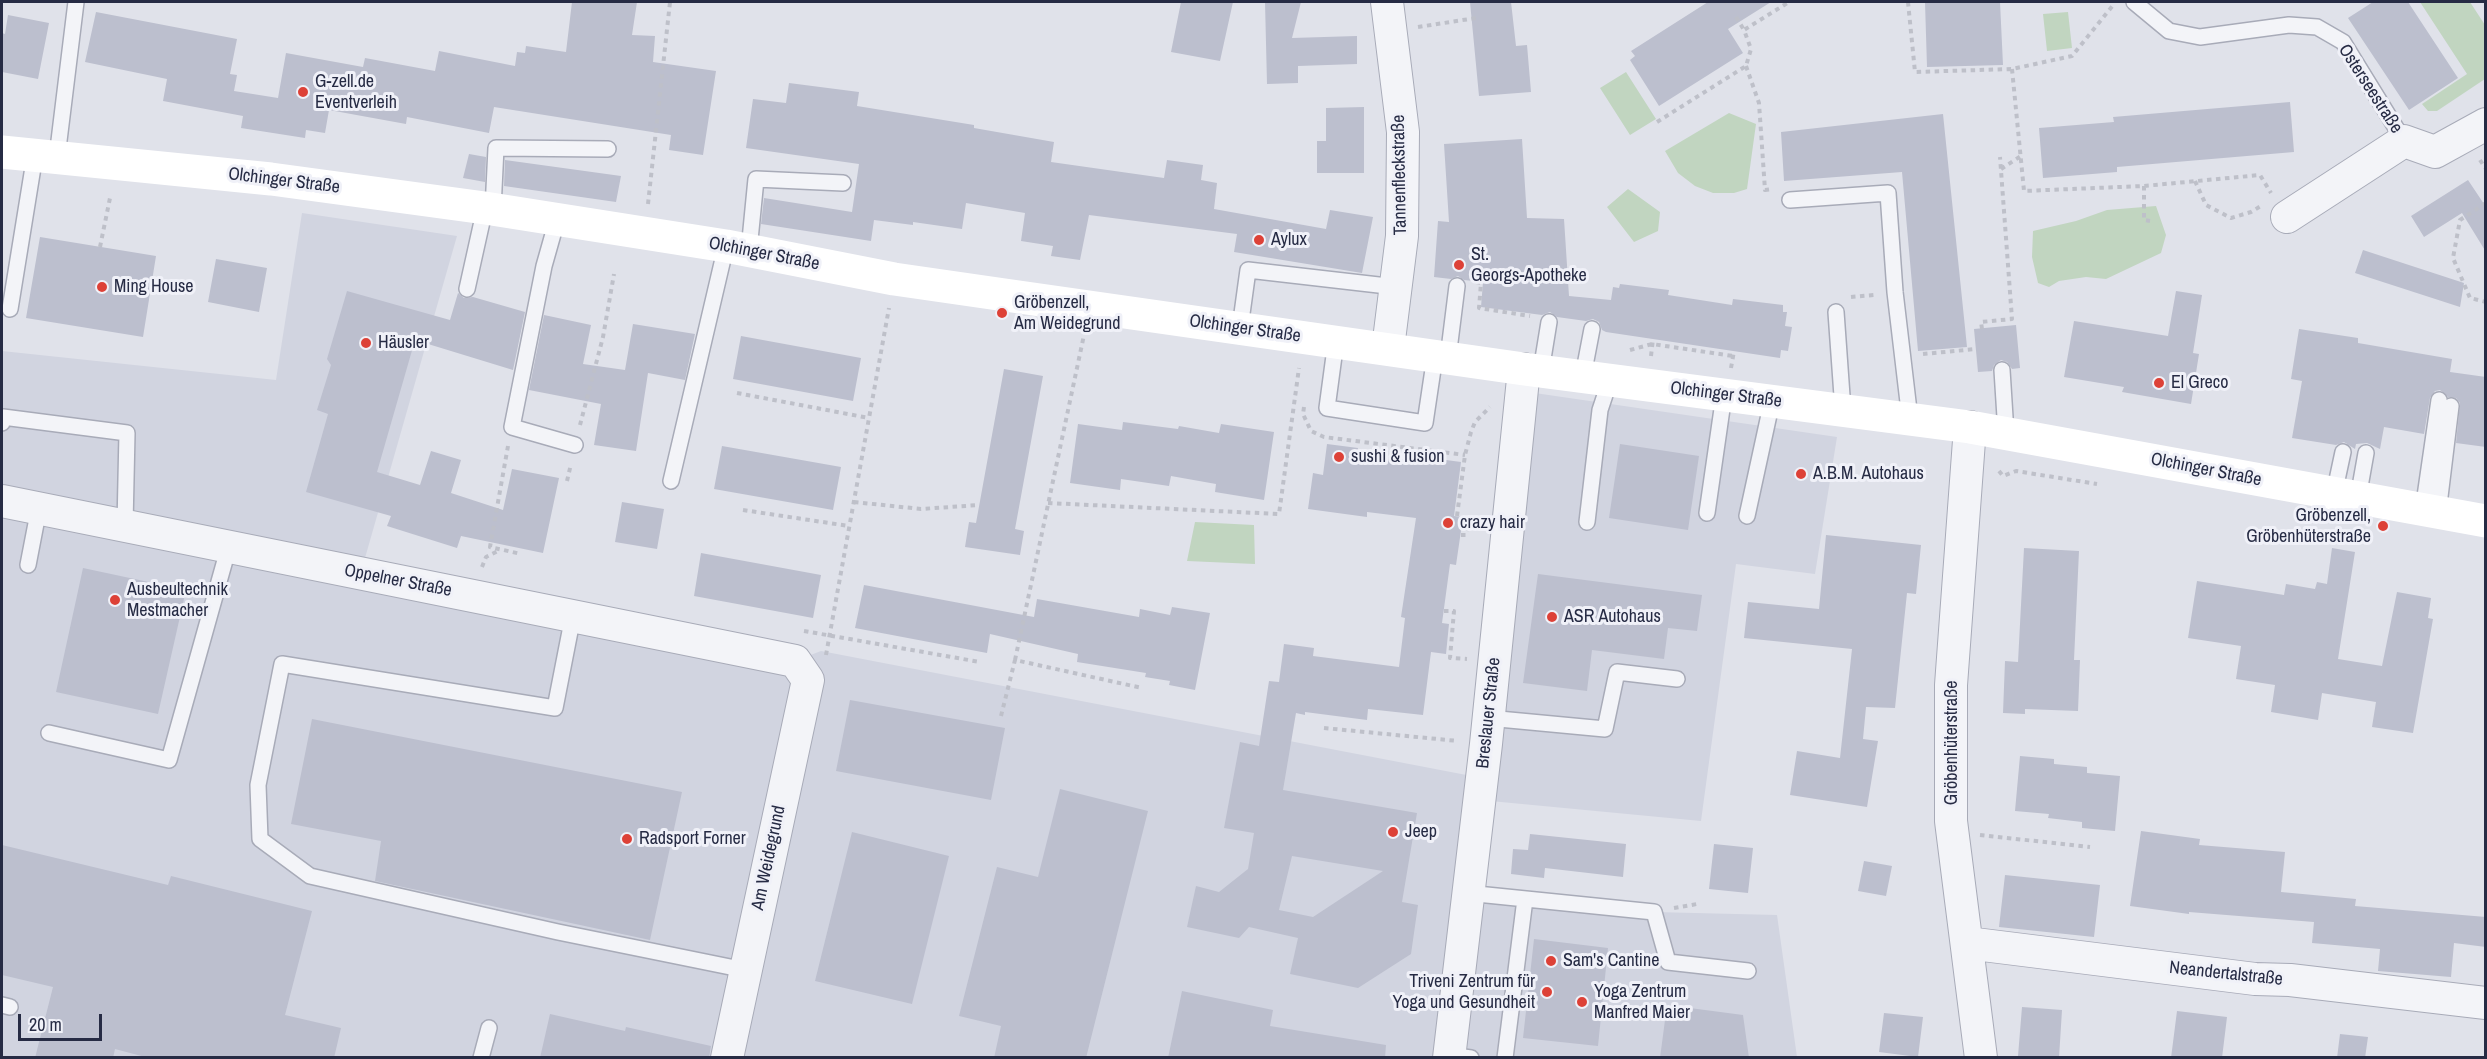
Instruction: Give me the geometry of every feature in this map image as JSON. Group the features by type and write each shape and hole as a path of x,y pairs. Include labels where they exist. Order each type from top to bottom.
{"main road":[{"name":"Olchinger Straße","path":"2,152 271,179 489,209 737,248 894,279 1532,370 1970,427 2486,521"}],"street":[{"name":"Tannenfleckstraße","path":"1388,348 1402,236 1403,132 1389,16"},
{"name":"Osterseestraße","path":"2277,209 2404,141 2435,152 2486,124"},
{"name":"Breslauer Straße","path":"1456,1057 1467,893 1532,370"},
{"name":"Gröbenhüterstraße","path":"1970,427 1951,685 1952,832 1981,1058"},
{"name":"Oppelner Straße","path":"2,501 573,616 810,659"},
{"name":"Am Weidegrund","path":"727,1058 808,680 810,659"},
{"name":"Neandertalstraße","path":"1967,943 2255,979 2290,980 2486,1003"}],"lane":[{"path":"10,309 46,156 76,2"},
{"name":"Osterseestraße","path":"2134,2 2169,32 2200,37 2289,25 2317,27 2343,42 2404,141"},
{"path":"467,290 489,209 496,148 608,149"},
{"path":"671,481 756,179 843,183"},
{"path":"1790,200 1888,193 1895,292 1910,419"},
{"path":"557,220 544,266 512,427 575,445"},
{"path":"1240,328 1248,270 1396,287"},
{"path":"1336,341 1327,408 1425,423 1457,286"},
{"path":"1836,312 1843,410"},
{"path":"1532,370 1544,319"},
{"path":"1587,522 1600,410 1592,329"},
{"path":"2002,370 2006,434"},
{"path":"1707,513 1724,395"},
{"path":"1747,516 1772,401"},
{"path":"2430,512 2445,403"},
{"path":"2,423 3,417 127,434 125,525"},
{"path":"2343,452 2346,496"},
{"path":"2346,496 2366,453"},
{"path":"28,565 39,508"},
{"path":"49,733 169,760 229,546"},
{"path":"573,616 555,708 282,664 258,785 260,839 310,876 558,932 745,970"},
{"path":"1488,718 1605,729 1617,672 1677,679"},
{"path":"1467,893 1654,912 1668,962 1748,971"},
{"path":"1505,1058 1525,899"},
{"path":"481,1058 489,1028"}],"path":[{"path":"647,215 670,2"},
{"path":"1744,30 1789,2"},
{"path":"1908,2 1915,72 2012,69 2072,56 2117,2"},
{"path":"1389,16 1476,18"},
{"path":"1736,18 1744,30 1750,49 1746,66 1759,103 1765,190 1789,188 1790,200"},
{"path":"1657,122 1746,66"},
{"path":"2012,69 2024,191 2144,186 2260,175 2270,190"},
{"path":"2001,169 2020,156"},
{"path":"1982,329 1981,322 2012,319 2000,157"},
{"path":"2195,181 2206,205 2231,218 2251,212 2277,209"},
{"path":"2144,186 2144,220 2150,221"},
{"path":"100,247 110,198"},
{"path":"2486,203 2460,220 2453,258 2470,298 2486,302"},
{"path":"567,481 599,356 614,274"},
{"path":"1473,282 1481,283 1479,308 1544,319"},
{"path":"1854,296 1872,295"},
{"path":"810,659 829,636 889,308"},
{"path":"1001,716 1084,335"},
{"path":"1653,339 1652,344 1732,356 1734,351"},
{"path":"1969,346 1969,350 1976,349"},
{"path":"1048,503 1279,514 1300,364"},
{"path":"737,393 869,418"},
{"path":"1457,516 1465,455 1471,432 1475,422 1491,406"},
{"path":"512,427 490,547 521,554"},
{"path":"854,502 921,509 980,505"},
{"path":"743,510 849,526"},
{"path":"1461,535 1466,535 1468,520 1485,522"},
{"path":"482,567 486,557 501,549"},
{"path":"1444,611 1454,611 1450,658 1468,659"},
{"path":"829,636 980,662"},
{"path":"1015,660 1142,688"},
{"path":"1324,728 1437,739"},
{"path":"1952,832 2090,847"}],"shaded area":[{"path":"302,213 457,236 361,572 795,661 821,651 1482,778 1521,391 1837,437 1815,574 1736,564 1701,821 1480,800 1467,892 1654,912 1777,915 1797,1057 2,1057 2,351 276,380"}],"green space":[{"path":"2420,2 2470,2 2485,25 2485,79 2437,111 2428,111 2422,104 2467,74"},
{"path":"2068,12 2072,48 2047,51 2043,14"},
{"path":"1626,72 1656,119 1630,135 1600,88"},
{"path":"1729,113 1756,124 1747,189 1734,193 1713,193 1695,186 1678,173 1665,151"},
{"path":"1628,189 1660,212 1658,231 1634,242 1607,207"},
{"path":"2156,206 2166,235 2161,253 2106,279 2086,277 2059,281 2049,287 2038,283 2032,257 2033,231 2076,221 2107,210"},
{"path":"1195,522 1254,525 1255,564 1187,561"}],"building":[{"path":"572,2 637,2 632,35 655,36 653,62 716,71 703,155 669,150 671,135 494,107 489,133 407,117 406,124 329,110 325,133 306,130 305,138 241,128 243,116 163,101 167,79 85,62 96,12 237,39 230,74 237,75 234,91 278,98 286,53 363,67 365,58 435,71 439,51 515,66 517,52 525,53 526,46 566,52"},
{"path":"1181,2 1233,2 1220,61 1171,52"},
{"path":"1265,2 1301,2 1292,38 1357,36 1357,64 1298,66 1298,83 1267,84"},
{"path":"1470,2 1511,2 1516,46 1527,45 1531,92 1479,96"},
{"path":"1708,2 1771,2 1728,29 1743,53 1659,106 1630,60 1635,56 1631,51"},
{"path":"1925,2 2000,2 2003,65 1927,67"},
{"path":"2373,2 2408,2 2458,78 2409,110 2348,18"},
{"path":"8,15 49,23 38,79 2,72 2,33 5,34"},
{"path":"789,83 859,92 857,106 974,125 974,128 1054,142 1051,162 1164,178 1167,160 1203,165 1201,180 1217,183 1214,209 1326,229 1330,210 1373,217 1362,273 1234,252 1237,234 1089,215 1080,260 1051,256 1053,246 1021,241 1025,213 966,203 962,229 913,222 913,225 874,220 871,241 761,224 764,198 852,212 859,164 746,148 753,99 786,103"},
{"path":"2290,102 2294,152 2117,167 2117,172 2043,178 2039,128 2114,122 2113,117"},
{"path":"1364,107 1364,173 1317,173 1317,141 1326,141 1326,108"},
{"path":"1943,114 1967,347 1918,351 1902,172 1784,181 1781,132"},
{"path":"1522,139 1527,218 1564,219 1569,296 1611,300 1613,287 1619,288 1620,284 1669,290 1668,295 1732,305 1733,299 1783,305 1783,312 1787,312 1785,326 1792,327 1788,351 1781,350 1780,358 1606,332 1602,330 1599,322 1593,319 1586,321 1557,317 1550,312 1542,315 1481,307 1483,282 1464,280 1458,276 1451,279 1434,277 1438,221 1449,222 1444,144"},
{"path":"469,154 486,157 485,182 463,178"},
{"path":"505,160 621,176 616,202 504,186"},
{"path":"2468,180 2486,207 2486,252 2462,213 2424,237 2411,216"},
{"path":"40,237 156,256 143,337 26,318"},
{"path":"2363,250 2464,283 2460,307 2355,273"},
{"path":"216,259 267,268 259,312 208,302"},
{"path":"347,291 450,320 458,293 464,298 473,297 525,312 513,370 415,340 377,472 420,485 431,451 461,460 451,493 503,510 512,469 559,478 543,553 461,536 457,548 387,526 391,516 306,492 328,414 317,410 331,365 327,359"},
{"path":"2176,291 2202,295 2193,353 2199,354 2191,404 2122,392 2124,387 2064,377 2074,321 2168,336"},
{"path":"544,315 591,325 583,364 625,370 633,324 695,334 685,380 648,373 636,451 594,445 601,404 529,390"},
{"path":"2016,325 2020,368 2012,369 2007,362 2001,360 1994,365 1992,371 1978,372 1974,329"},
{"path":"2299,329 2358,338 2358,343 2452,359 2450,372 2486,377 2486,447 2456,443 2460,403 2456,398 2448,397 2440,390 2435,391 2430,398 2424,434 2384,427 2380,449 2367,443 2356,444 2355,449 2344,442 2336,445 2292,438 2302,381 2291,379"},
{"path":"741,336 861,358 853,401 733,379"},
{"path":"1004,369 1043,376 1015,529 1024,531 1020,555 965,547 969,522 976,523"},
{"path":"1123,422 1178,429 1179,426 1219,433 1221,424 1274,432 1264,500 1215,492 1216,484 1171,476 1169,486 1121,479 1120,490 1070,483 1078,424 1122,430"},
{"path":"1327,444 1358,448 1357,453 1431,463 1431,458 1461,462 1454,516 1463,517 1456,565 1450,564 1442,623 1449,624 1446,654 1431,652 1423,715 1368,709 1367,720 1305,712 1305,715 1296,713 1283,790 1417,813 1402,902 1418,905 1411,954 1358,988 1290,974 1298,938 1249,927 1239,938 1187,927 1196,886 1219,892 1248,869 1254,833 1224,828 1240,742 1259,746 1269,681 1279,682 1284,644 1314,648 1313,656 1399,667 1405,618 1401,617 1416,518 1367,512 1367,517 1308,509 1313,473 1323,475","holes":["1292,856 1383,871 1313,917 1279,910"]},
{"path":"1620,444 1699,456 1688,530 1609,518"},
{"path":"722,446 841,467 833,510 714,489"},
{"path":"622,502 664,509 657,549 615,542"},
{"path":"1826,535 1921,545 1916,594 1907,593 1895,708 1866,707 1863,739 1878,741 1867,807 1790,795 1797,751 1840,758 1852,649 1744,638 1748,602 1819,609"},
{"path":"2024,548 2079,551 2074,660 2080,660 2078,711 2025,709 2025,714 2003,713 2005,661 2018,662"},
{"path":"2332,548 2355,552 2338,659 2382,666 2397,592 2431,598 2428,618 2433,619 2413,733 2372,727 2376,702 2322,693 2318,720 2271,712 2275,685 2236,679 2241,646 2188,638 2197,581 2284,595 2286,584 2315,589 2317,582 2327,584"},
{"path":"701,553 821,575 813,618 694,596"},
{"path":"83,568 186,590 158,714 56,692"},
{"path":"1538,574 1702,595 1697,631 1668,628 1664,659 1592,650 1587,691 1523,683"},
{"path":"864,585 1034,617 1037,599 1139,617 1140,609 1170,615 1172,607 1210,613 1195,690 1169,685 1170,681 1145,677 1146,673 1077,662 1078,654 990,634 987,653 855,628"},
{"path":"850,700 1005,728 991,800 836,771"},
{"path":"312,719 682,792 650,940 375,881 381,841 291,824"},
{"path":"2020,756 2054,759 2054,764 2087,767 2087,773 2120,776 2115,831 2082,828 2082,822 2048,818 2049,814 2015,811"},
{"path":"1060,789 1148,811 1086,1058 994,1058 1001,1026 959,1016 997,867 1038,877"},
{"path":"2141,831 2200,839 2199,845 2285,852 2281,892 2356,899 2355,906 2486,917 2486,947 2454,943 2451,977 2378,971 2380,949 2312,943 2314,922 2189,912 2189,914 2130,906"},
{"path":"852,832 949,856 912,1004 815,981"},
{"path":"1530,834 1626,844 1623,877 1545,868 1544,878 1511,874 1513,849 1528,850"},
{"path":"1714,844 1753,848 1748,893 1709,889"},
{"path":"2,845 168,885 171,876 312,911 285,1015 341,1028 334,1058 149,1058 115,1049 113,1058 35,1058 53,987 2,975"},
{"path":"1864,861 1892,866 1886,896 1858,891"},
{"path":"2005,875 2100,885 2094,937 1999,927"},
{"path":"1534,939 1608,948 1598,1046 1523,1038"},
{"path":"1182,991 1273,1010 1270,1026 1386,1045 1385,1058 1168,1058"},
{"path":"1667,1005 1743,1015 1749,1058 1660,1058"},
{"path":"2022,1007 2062,1010 2059,1058 2018,1056"},
{"path":"2177,1011 2227,1017 2222,1058 2171,1058"},
{"path":"1884,1013 1923,1017 1918,1057 1879,1052"},
{"path":"550,1014 625,1031 626,1027 711,1046 709,1058 540,1058"},
{"path":"2340,1034 2368,1037 2365,1058 2337,1058"}],"place":[{"name":"G-zell.de Eventverleih","path":"303,92"},
{"name":"Aylux","path":"1259,240"},
{"name":"St. Georgs-Apotheke","path":"1459,265"},
{"name":"Ming House","path":"102,287"},
{"name":"Gröbenzell, Am Weidegrund","path":"1002,313"},
{"name":"Häusler","path":"366,343"},
{"name":"El Greco","path":"2159,383"},
{"name":"sushi & fusion","path":"1339,457"},
{"name":"A.B.M. Autohaus","path":"1801,474"},
{"name":"crazy hair","path":"1448,523"},
{"name":"Gröbenzell, Gröbenhüterstraße","path":"2383,526"},
{"name":"Ausbeultechnik Mestmacher","path":"115,600"},
{"name":"ASR Autohaus","path":"1552,617"},
{"name":"Jeep","path":"1393,832"},
{"name":"Radsport Forner","path":"627,839"},
{"name":"Sam's Cantine","path":"1551,961"},
{"name":"Triveni Zentrum für Yoga und Gesundheit","path":"1547,992"},
{"name":"Yoga Zentrum Manfred Maier","path":"1582,1002"}]}
